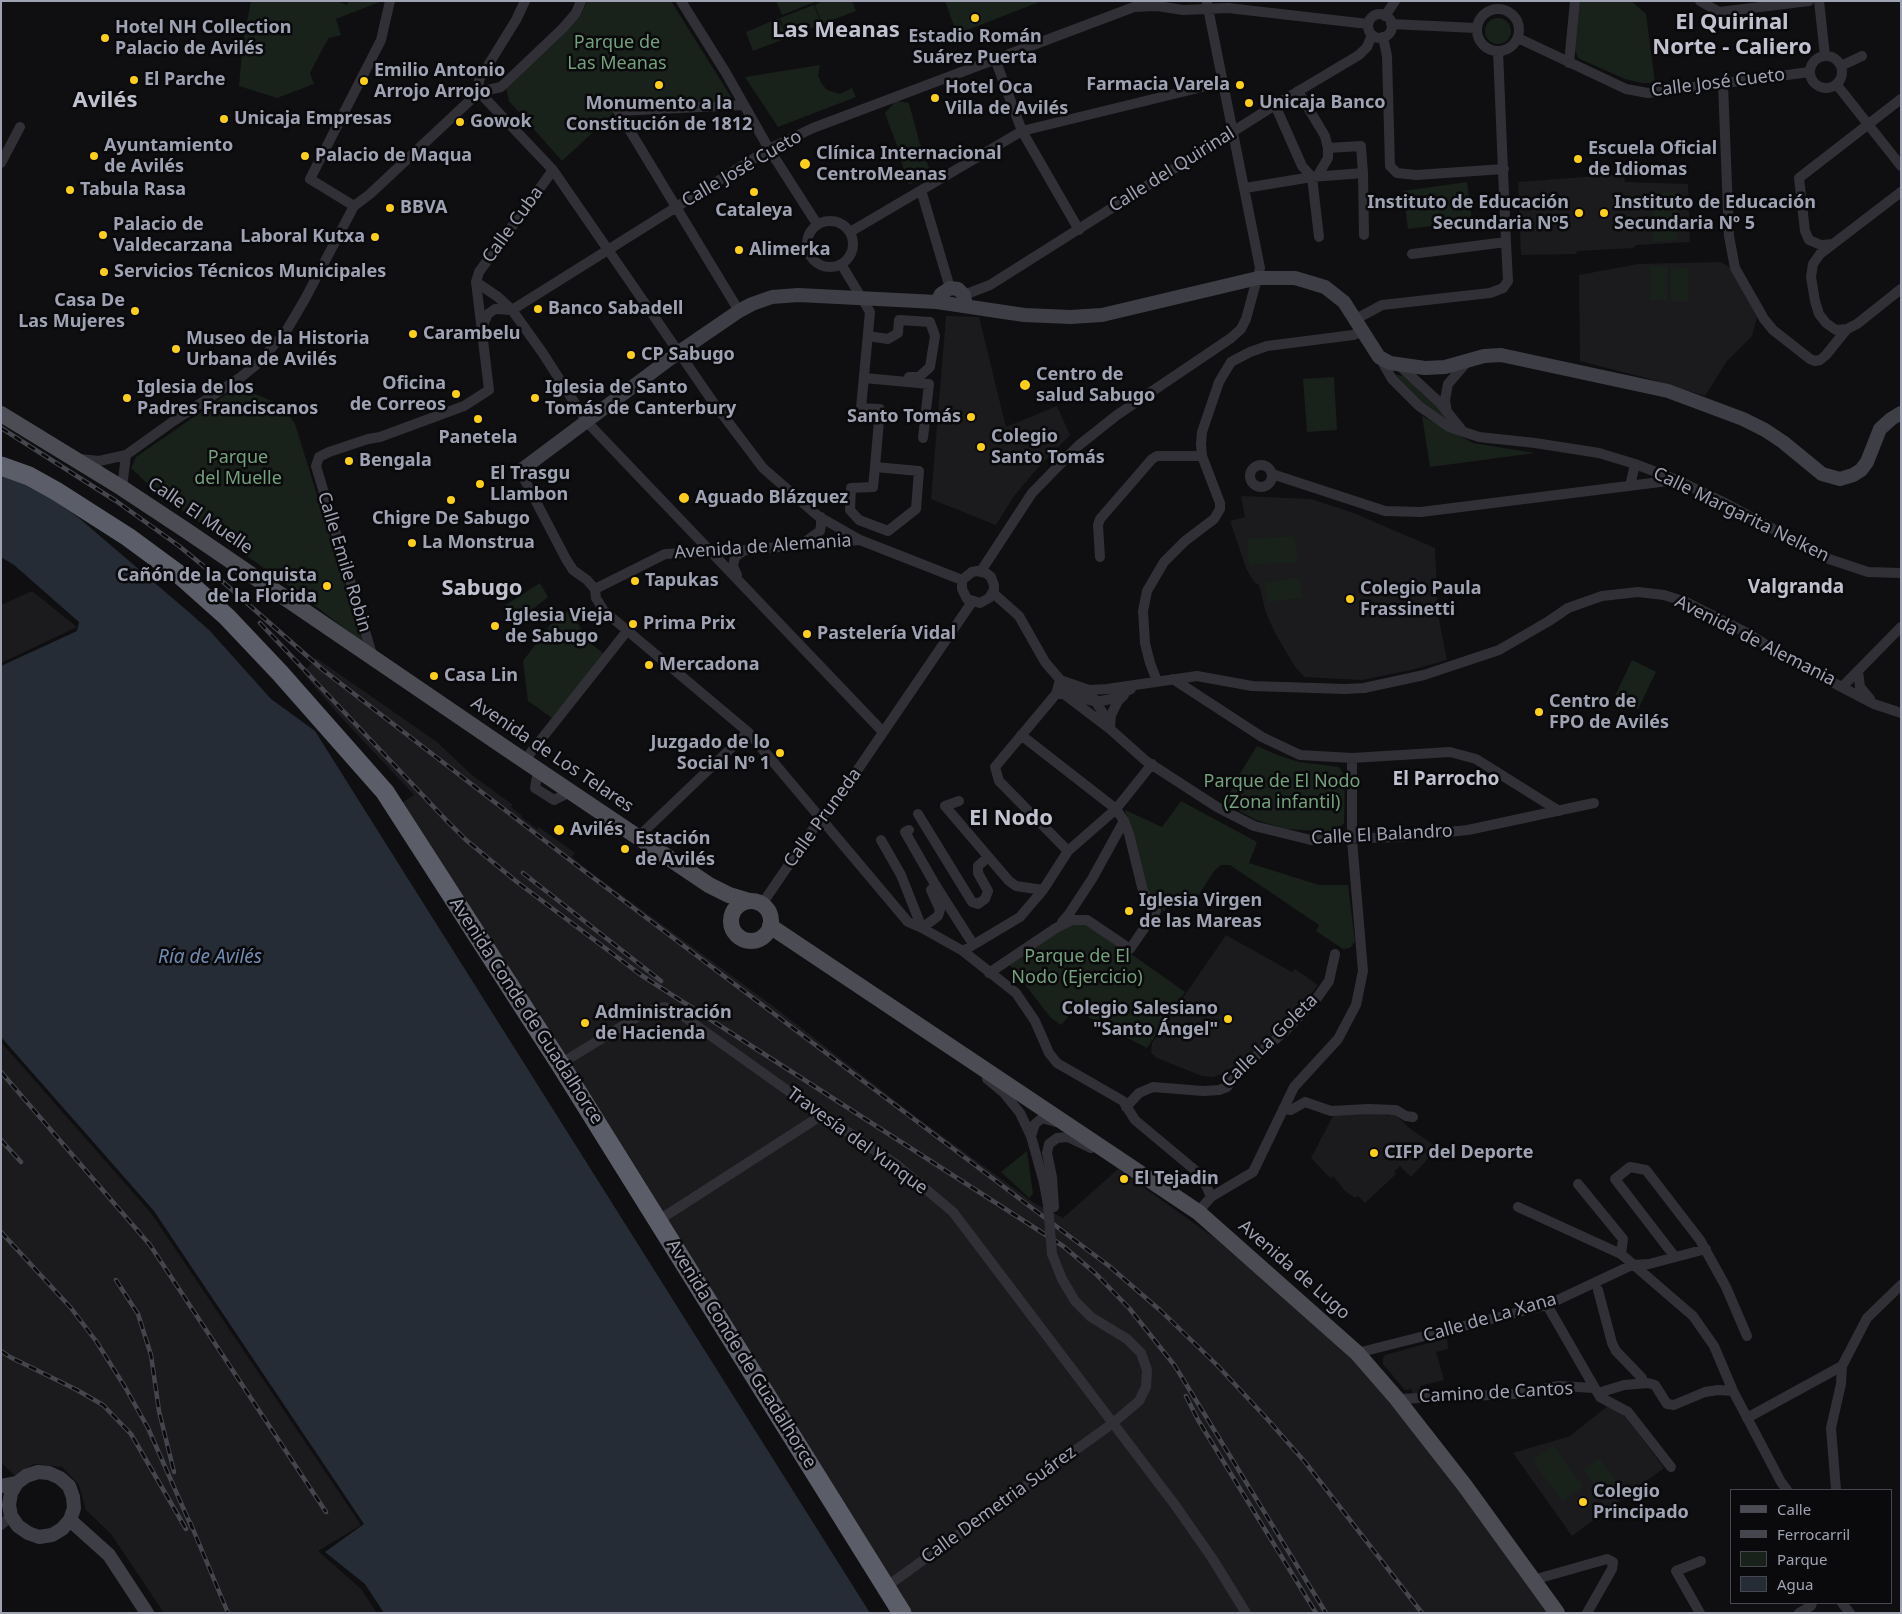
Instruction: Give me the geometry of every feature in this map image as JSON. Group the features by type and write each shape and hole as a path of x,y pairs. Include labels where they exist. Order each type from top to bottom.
{"highway":[{"name":"Avenida Conde de Guadalhorce","path":"1,466 29,476 56,491 128,536 181,576 227,617 280,673 360,761 385,792 659,1220 902,1613"}],"main road":[{"name":"Calle El Muelle","path":"1,414 122,488 221,553 373,658"},
{"name":"Avenida de Los Telares","path":"373,658 709,885 729,895 755,902"},
{"name":"Avenida de Los Telares","path":"709,885 730,919"},
{"path":"755,902 769,912 765,932 754,940 745,940 734,932 730,919 736,907 755,902"},
{"path":"765,932 795,943 931,1035"},
{"name":"Avenida de Lugo","path":"931,1035 1198,1212 1357,1353 1397,1399 1465,1486 1557,1613"}],"street":[{"path":"354,206 310,178 381,40 390,1"},
{"path":"525,1 516,20 479,80 480,92 553,170 679,352 763,468 820,517 860,540"},
{"path":"71,458 99,461 126,456 257,364 284,333 305,299 354,206 480,92 501,87 563,28 576,13 581,1"},
{"path":"680,1 769,149 817,224"},
{"path":"1378,36 1390,32 1388,20 1395,1"},
{"path":"1569,63 1575,1"},
{"path":"1700,1 1719,12 1809,1"},
{"path":"1818,1 1825,56 1836,59 1842,66 1842,78 1837,85 1901,166"},
{"path":"981,571 1032,493 1078,446 1118,415 1231,338 1241,329 1246,319 1260,268 1207,5"},
{"name":"Calle José Cueto","path":"512,310 769,149 813,128 1134,7 1157,6 1183,10 1207,5 1368,24"},
{"path":"1501,5 1514,16 1518,23 1518,38 1510,47 1498,51 1487,49 1477,36 1476,28 1478,21 1482,15 1501,5"},
{"path":"1476,28 1388,20 1381,14 1372,17 1368,24 1369,32 1378,36 1387,56 1390,166 1397,173 1416,175 1504,169"},
{"name":"Calle del Quirinal","path":"965,301 1298,90 1359,55 1378,36"},
{"name":"Calle José Cueto","path":"1518,38 1626,89 1648,93 1810,72"},
{"path":"1157,682 1145,643 1143,611 1147,591 1164,562 1185,541 1218,514 1220,504 1202,456 1202,432 1220,382 1231,362 1267,346 1353,335 1360,325 1382,305 1490,293 1502,288 1508,281 1498,51"},
{"name":"Calle José Cueto","path":"1825,56 1814,62 1810,72 1814,84 1819,88 1826,89 1837,85"},
{"path":"1842,66 1862,56"},
{"path":"995,59 1022,131 1078,230"},
{"path":"850,232 1022,131 1223,82"},
{"path":"1723,84 1729,236 1735,268 1772,330 1810,359 1820,360 1847,329"},
{"path":"1298,90 1325,136 1328,148 1328,158 1315,176 1319,237"},
{"path":"1834,244 1821,245 1809,240 1805,231 1799,178 1901,99"},
{"path":"739,311 618,112 744,105"},
{"path":"1276,105 1302,166 1315,176"},
{"path":"1,163 20,127"},
{"path":"1328,148 1361,146 1364,235"},
{"name":"Calle Cuba","path":"476,282 479,272 553,170"},
{"path":"1245,188 1315,176 1363,173"},
{"path":"921,190 950,288"},
{"path":"1901,192 1820,254 1813,264 1812,285 1819,314 1826,323 1836,330 1847,329 1857,324 1901,289"},
{"path":"834,221 844,226 850,232 852,250 848,258 841,264 831,267 823,266 810,256 806,246 807,238 817,224 834,221"},
{"path":"1412,254 1506,242"},
{"path":"841,264 870,312 861,408 880,409 873,487 851,488 850,510 859,520 888,531 916,509 919,472 875,467"},
{"path":"1211,1196 1202,1176 1135,1120 1123,1101 1057,1063 1048,1053 1036,1021 1016,993 988,973 963,951 908,922 748,732 604,611 596,598 595,589 587,580 573,570 520,471 679,352 739,311 772,297 798,296 937,302 965,301 1024,315 1070,317 1102,315 1258,278 1295,278 1325,287 1344,302 1380,357 1390,363 1400,366 1425,368 1445,367 1484,356 1501,355 1668,391 1742,419 1765,430 1783,442 1816,470 1830,478 1840,479 1853,476 1861,470 1867,462 1880,429 1901,412"},
{"path":"476,282 498,297 512,310 542,352 587,422 884,732"},
{"path":"476,282 482,327"},
{"path":"937,302 941,294 950,288 958,289 965,301"},
{"path":"482,327 488,314 495,309 512,310"},
{"path":"868,336 888,339 898,333 899,320 930,322 935,336 930,367 919,377 909,376"},
{"name":"Calle Emile Robin","path":"373,658 316,466 320,458 329,452 380,437 464,406 489,390 482,327"},
{"name":"Calle Margarita Nelken","path":"1380,357 1392,379 1418,406 1449,427 1479,437 1599,453 1635,464 1677,480 1723,502 1829,559 1868,572 1901,573"},
{"path":"1448,413 1445,400 1448,384 1468,360"},
{"path":"1400,366 1425,387 1464,431"},
{"path":"864,378 929,384 923,438"},
{"path":"122,488 126,456"},
{"path":"1100,557 1098,525 1100,518 1152,459 1157,456 1202,456"},
{"path":"1630,486 1635,464"},
{"path":"1272,474 1385,511 1412,512 1677,480"},
{"path":"801,545 820,531 820,517"},
{"name":"Avenida de Alemania","path":"595,589 665,554 745,550 860,540 962,580"},
{"path":"740,581 733,566 735,557 745,550"},
{"path":"981,571 992,579 994,585 993,593 985,601 972,602 964,595 962,580 972,572 981,571"},
{"name":"Avenida de Alemania","path":"1060,680 1089,690 1197,676 1252,686 1364,688 1411,679 1498,650 1568,608 1602,596 1638,592 1664,595 1686,602 1749,634 1790,660 1874,704 1901,714"},
{"path":"993,593 1019,616 1045,662 1069,690 1082,698 1096,702"},
{"name":"Calle Pruneda","path":"755,902 837,800 972,602"},
{"path":"1842,686 1901,627"},
{"path":"531,766 628,632"},
{"path":"1858,671 1860,686 1874,704"},
{"path":"1196,693 1194,684 1197,676"},
{"path":"1173,679 1262,737 1300,755 1352,758 1450,752 1476,759 1559,811"},
{"path":"1060,680 1056,694 995,767 999,781 1068,851"},
{"name":"Avenida de Alemania","path":"1096,702 1111,698 1144,684"},
{"name":"Calle El Balandro","path":"1089,690 1107,720 1110,729"},
{"path":"1110,729 1111,715 1118,701 1129,690"},
{"name":"Calle El Balandro","path":"1056,694 1064,694 1152,764 1217,808 1254,826 1311,840 1352,840 1468,830 1594,803"},
{"path":"638,837 748,732"},
{"path":"988,973 1056,928 1072,920 1087,920 1130,949 1156,912 1143,891 1129,834 1116,808 1021,735"},
{"path":"1198,1212 1211,1196 1253,1172 1294,1087 1338,1039 1356,1005 1363,971 1352,840 1352,758"},
{"path":"963,951 1020,917 1043,890 1068,851 1116,808 1152,764"},
{"path":"959,801 945,806 1009,881 1016,886 1043,890"},
{"path":"918,814 972,902 978,904 985,899 988,891 978,873 978,866 988,857"},
{"path":"1056,928 1069,914 1092,879 1124,821"},
{"path":"907,831 936,886 973,944"},
{"path":"882,840 901,875 922,928"},
{"path":"922,928 938,916 940,910 931,890 936,886"},
{"name":"Calle La Goleta","path":"1126,1106 1139,1093 1153,1087 1203,1091 1219,1090 1226,1087 1242,1069 1285,1031 1317,998 1329,981 1335,954"},
{"name":"Travesía del Yunque","path":"560,1064 648,1011 664,1007 676,1011 822,1115 897,1165 953,1212 1191,1528 1246,1613"},
{"path":"931,1035 1004,1093 1020,1113 1031,1136 1051,1207"},
{"path":"1282,1109 1291,1110 1305,1102 1331,1111 1396,1110 1406,1116 1413,1117"},
{"path":"659,1220 822,1115"},
{"path":"1031,1136 1035,1124 1042,1118 1064,1124"},
{"path":"1051,1207 1052,1177 1047,1153 1049,1144 1056,1138 1068,1137 1117,1160"},
{"path":"1675,1256 1615,1180 1630,1167 1646,1170 1700,1240 1726,1287 1747,1336"},
{"path":"1578,1184 1623,1239 1621,1254"},
{"name":"Calle Demetria Suárez","path":"886,1587 1113,1423 1139,1401 1146,1387 1148,1370 1141,1353 1127,1339 1091,1317 1075,1301 1062,1280 1055,1255 1051,1207"},
{"path":"1518,1207 1621,1254 1693,1316 1714,1346 1733,1391 1780,1481 1786,1489"},
{"name":"Calle de La Xana","path":"1357,1353 1546,1305 1632,1264 1649,1264 1675,1256 1706,1250"},
{"path":"1836,1489 1831,1428 1841,1384 1842,1366 1867,1318 1901,1286"},
{"path":"1598,1290 1612,1343 1616,1351 1642,1378 1643,1383"},
{"path":"1546,1305 1600,1397 1628,1412 1671,1467"},
{"path":"1747,1418 1842,1366"},
{"path":"1596,1391 1643,1383 1655,1385 1667,1404 1674,1405 1705,1392 1718,1390 1733,1391"},
{"name":"Camino de Cantos","path":"1397,1399 1515,1394 1559,1386 1596,1391"},
{"path":"38,1472 49,1473 60,1478 69,1486 73,1497 74,1508 70,1520 62,1529 52,1535 39,1537 28,1534 6,1512 11,1493 17,1483 26,1476 38,1472"},
{"path":"1,1486 17,1483"},
{"path":"70,1520 109,1555 148,1613"},
{"path":"1533,1580 1606,1559 1613,1562 1612,1569 1587,1613"},
{"path":"1700,1613 1676,1571 1701,1561"},
{"path":"1799,1613 1812,1604"}],"shaded area":[{"name":"Instituto de Educación Secundaria Nº 5","path":"1624,174 1625,182 1688,184 1690,242 1577,251 1576,254 1521,255 1518,182"},
{"path":"1721,262 1729,267 1757,317 1752,336 1727,361 1705,396 1580,361 1579,275 1638,264"},
{"name":"Santo Tomás","path":"946,316 979,317 1006,427 1057,406 1070,435 1014,496 996,525 931,499"},
{"name":"Colegio Paula Frassinetti","path":"1241,496 1311,499 1351,512 1435,548 1438,614 1447,660 1362,680 1304,677 1294,665 1275,633 1266,613 1259,585 1254,582 1246,568 1230,521 1245,517"},
{"path":"32,591 77,627 1,663 1,605"},
{"path":"316,658 437,742 472,775 513,805 511,807 521,817 537,829 539,827 575,853 572,857 585,868 773,1006 915,1116 1034,1203 1063,1218 1118,1169 1216,1239 1346,1352 1441,1463 1552,1613 898,1613 392,809 414,795 338,714 303,673"},
{"name":"Colegio Salesiano \"Santo Ángel\"","path":"1226,935 1292,972 1295,969 1318,985 1263,1044 1225,1073 1213,1077 1202,1076 1157,1058 1151,1053 1152,1043"},
{"path":"1,1042 151,1213 361,1525 318,1551 361,1589 377,1613 164,1613 111,1534 86,1510 79,1485 62,1467 34,1464 15,1476 1,1462"},
{"name":"CIFP del Deporte","path":"1382,1112 1387,1116 1394,1113 1409,1128 1438,1148 1411,1177 1400,1166 1394,1172 1396,1174 1365,1203 1358,1196 1355,1198 1345,1191 1333,1176 1331,1179 1311,1158 1334,1114"},
{"path":"1447,1338 1448,1349 1436,1352 1444,1380 1420,1386 1422,1395 1413,1395 1411,1389 1405,1390 1383,1364 1385,1355"},
{"name":"Colegio Principado","path":"1609,1405 1626,1417 1664,1468 1572,1536 1513,1453 1570,1436"}],"green space":[{"path":"251,1 336,1 347,5 349,1 382,1 336,19 341,35 329,38 324,46 310,73 314,84 277,98 239,86 243,41"},
{"name":"Parque de Las Meanas","path":"587,1 671,1 733,100 626,105 618,109 562,161 509,101 506,87 581,15"},
{"path":"776,1 817,1 782,15"},
{"path":"823,1 852,1 856,11 822,24 815,5"},
{"name":"Estadio Román Suárez Puerta","path":"945,1 1042,1 957,34"},
{"path":"1580,1 1631,1 1646,14 1655,83 1642,83 1625,79 1578,58 1575,49"},
{"path":"814,5 821,24 788,37 780,18"},
{"path":"779,18 787,38 753,51 746,32"},
{"path":"1498,18 1507,22 1511,31 1507,40 1498,44 1489,40 1485,31 1489,22"},
{"path":"820,65 818,76 827,90 840,94 852,88 856,97 778,127 745,77"},
{"path":"896,101 909,103 919,141 931,173 919,182 908,184 885,113"},
{"path":"1467,182 1472,221 1408,229 1403,191"},
{"path":"1675,192 1678,240 1653,242 1651,193"},
{"path":"1650,266 1668,267 1667,301 1650,300"},
{"path":"1671,267 1689,268 1688,301 1671,301"},
{"path":"1393,374 1409,377 1455,426 1420,402"},
{"path":"1334,377 1337,430 1307,432 1303,379"},
{"name":"Parque del Muelle","path":"244,389 283,406 295,424 363,643 299,593 155,491 131,468 136,457 227,394"},
{"path":"1422,416 1473,443 1535,453 1430,467"},
{"path":"1295,536 1298,562 1249,565 1247,539"},
{"path":"1300,578 1302,598 1267,602 1265,582"},
{"path":"540,583 548,597 514,624 504,606"},
{"path":"570,610 589,642 604,654 552,718 528,701 523,661 550,625"},
{"path":"1632,660 1656,672 1638,709 1614,698"},
{"name":"Parque de El Nodo (Zona infantil)","path":"1257,746 1299,762 1339,767 1345,776 1344,823 1336,832 1286,829 1256,820 1225,803"},
{"path":"1181,801 1257,842 1249,863 1319,885 1348,885 1355,942 1350,948 1343,949 1316,931 1319,925 1230,865 1221,865 1214,871 1189,910 1171,898 1164,912 1151,898 1146,887 1125,810 1162,827"},
{"name":"Parque de El Nodo (Ejercicio)","path":"1073,922 1086,922 1185,992 1147,1048 1074,1010 1061,1025 1051,1018 1009,964"},
{"path":"1027,1151 1033,1194 1029,1198 1001,1172"},
{"path":"1553,1445 1583,1486 1562,1501 1532,1460"},
{"path":"1600,1458 1620,1486 1604,1498 1584,1470"}],"water":[{"name":"Ría de Avilés","path":"1,463 79,518 210,631 271,699 315,731 870,1613 384,1613 365,1584 325,1552 364,1524 154,1211 1,1037 1,666 77,631 79,622 14,565 1,557"}],"railway":[{"path":"1,428 116,501 179,546 323,670 579,867 1109,1266 1161,1311 1217,1365 1269,1421 1305,1462 1422,1613"},
{"path":"260,623 448,822 466,840 517,882 641,975 1063,1246 1095,1273 1129,1308 1175,1366 1326,1613"},
{"path":"523,873 661,981"},
{"path":"1,1072 150,1245 326,1512"},
{"path":"1,1140 21,1162"},
{"path":"1,1232 71,1308 96,1341 148,1428 192,1528"},
{"path":"116,1280 138,1314 151,1355 159,1411 174,1472"},
{"path":"1,1351 103,1405 131,1434 186,1529"},
{"path":"1186,1396 1198,1420 1316,1613"},
{"path":"190,1522 228,1613"}],"place":[{"name":"Estadio Román Suárez Puerta","path":"975,18"},
{"name":"Hotel NH Collection Palacio de Avilés","path":"105,38"},
{"name":"El Parche","path":"134,80"},
{"name":"Emilio Antonio Arrojo Arrojo","path":"364,81"},
{"name":"Monumento a la Constitución de 1812","path":"659,85"},
{"name":"Farmacia Varela","path":"1240,85"},
{"name":"Hotel Oca Villa de Avilés","path":"935,98"},
{"name":"Unicaja Banco","path":"1249,103"},
{"name":"Unicaja Empresas","path":"224,119"},
{"name":"Gowok","path":"460,122"},
{"name":"Ayuntamiento de Avilés","path":"94,156"},
{"name":"Palacio de Maqua","path":"305,156"},
{"name":"Escuela Oficial de Idiomas","path":"1578,159"},
{"name":"Clínica Internacional CentroMeanas","path":"805,164"},
{"name":"Tabula Rasa","path":"70,190"},
{"name":"Cataleya","path":"754,192"},
{"name":"BBVA","path":"390,208"},
{"name":"Instituto de Educación Secundaria Nº5","path":"1579,213"},
{"name":"Instituto de Educación Secundaria Nº 5","path":"1604,213"},
{"name":"Palacio de Valdecarzana","path":"103,235"},
{"name":"Laboral Kutxa","path":"375,237"},
{"name":"Alimerka","path":"739,250"},
{"name":"Servicios Técnicos Municipales","path":"104,272"},
{"name":"Banco Sabadell","path":"538,309"},
{"name":"Casa De Las Mujeres","path":"135,311"},
{"name":"Carambelu","path":"413,334"},
{"name":"Museo de la Historia Urbana de Avilés","path":"176,349"},
{"name":"CP Sabugo","path":"631,355"},
{"name":"Centro de salud Sabugo","path":"1025,385"},
{"name":"Oficina de Correos","path":"456,394"},
{"name":"Iglesia de los Padres Franciscanos","path":"127,398"},
{"name":"Iglesia de Santo Tomás de Canterbury","path":"535,398"},
{"name":"Santo Tomás","path":"971,417"},
{"name":"Panetela","path":"478,419"},
{"name":"Colegio Santo Tomás","path":"981,447"},
{"name":"Bengala","path":"349,461"},
{"name":"El Trasgu Llambon","path":"480,484"},
{"name":"Aguado Blázquez","path":"684,498"},
{"name":"Chigre De Sabugo","path":"451,500"},
{"name":"La Monstrua","path":"412,543"},
{"name":"Tapukas","path":"635,581"},
{"name":"Cañón de la Conquista de la Florida","path":"327,586"},
{"name":"Colegio Paula Frassinetti","path":"1350,599"},
{"name":"Prima Prix","path":"633,624"},
{"name":"Iglesia Vieja de Sabugo","path":"495,626"},
{"name":"Pastelería Vidal","path":"807,634"},
{"name":"Mercadona","path":"649,665"},
{"name":"Casa Lin","path":"434,676"},
{"name":"Centro de FPO de Avilés","path":"1539,712"},
{"name":"Juzgado de lo Social Nº 1","path":"780,753"},
{"name":"Avilés","path":"559,830"},
{"name":"Estación de Avilés","path":"625,849"},
{"name":"Iglesia Virgen de las Mareas","path":"1129,911"},
{"name":"Colegio Salesiano \"Santo Ángel\"","path":"1228,1019"},
{"name":"Administración de Hacienda","path":"585,1023"},
{"name":"CIFP del Deporte","path":"1374,1153"},
{"name":"El Tejadin","path":"1124,1179"},
{"name":"Colegio Principado","path":"1583,1502"}],"district":[{"name":"Las Meanas","path":"836,31"},
{"name":"El Quirinal Norte - Caliero","path":"1732,36"},
{"name":"Avilés","path":"105,101"},
{"name":"Valgranda","path":"1796,588"},
{"name":"Sabugo","path":"482,589"},
{"name":"El Parrocho","path":"1446,780"},
{"name":"El Nodo","path":"1011,819"}]}
